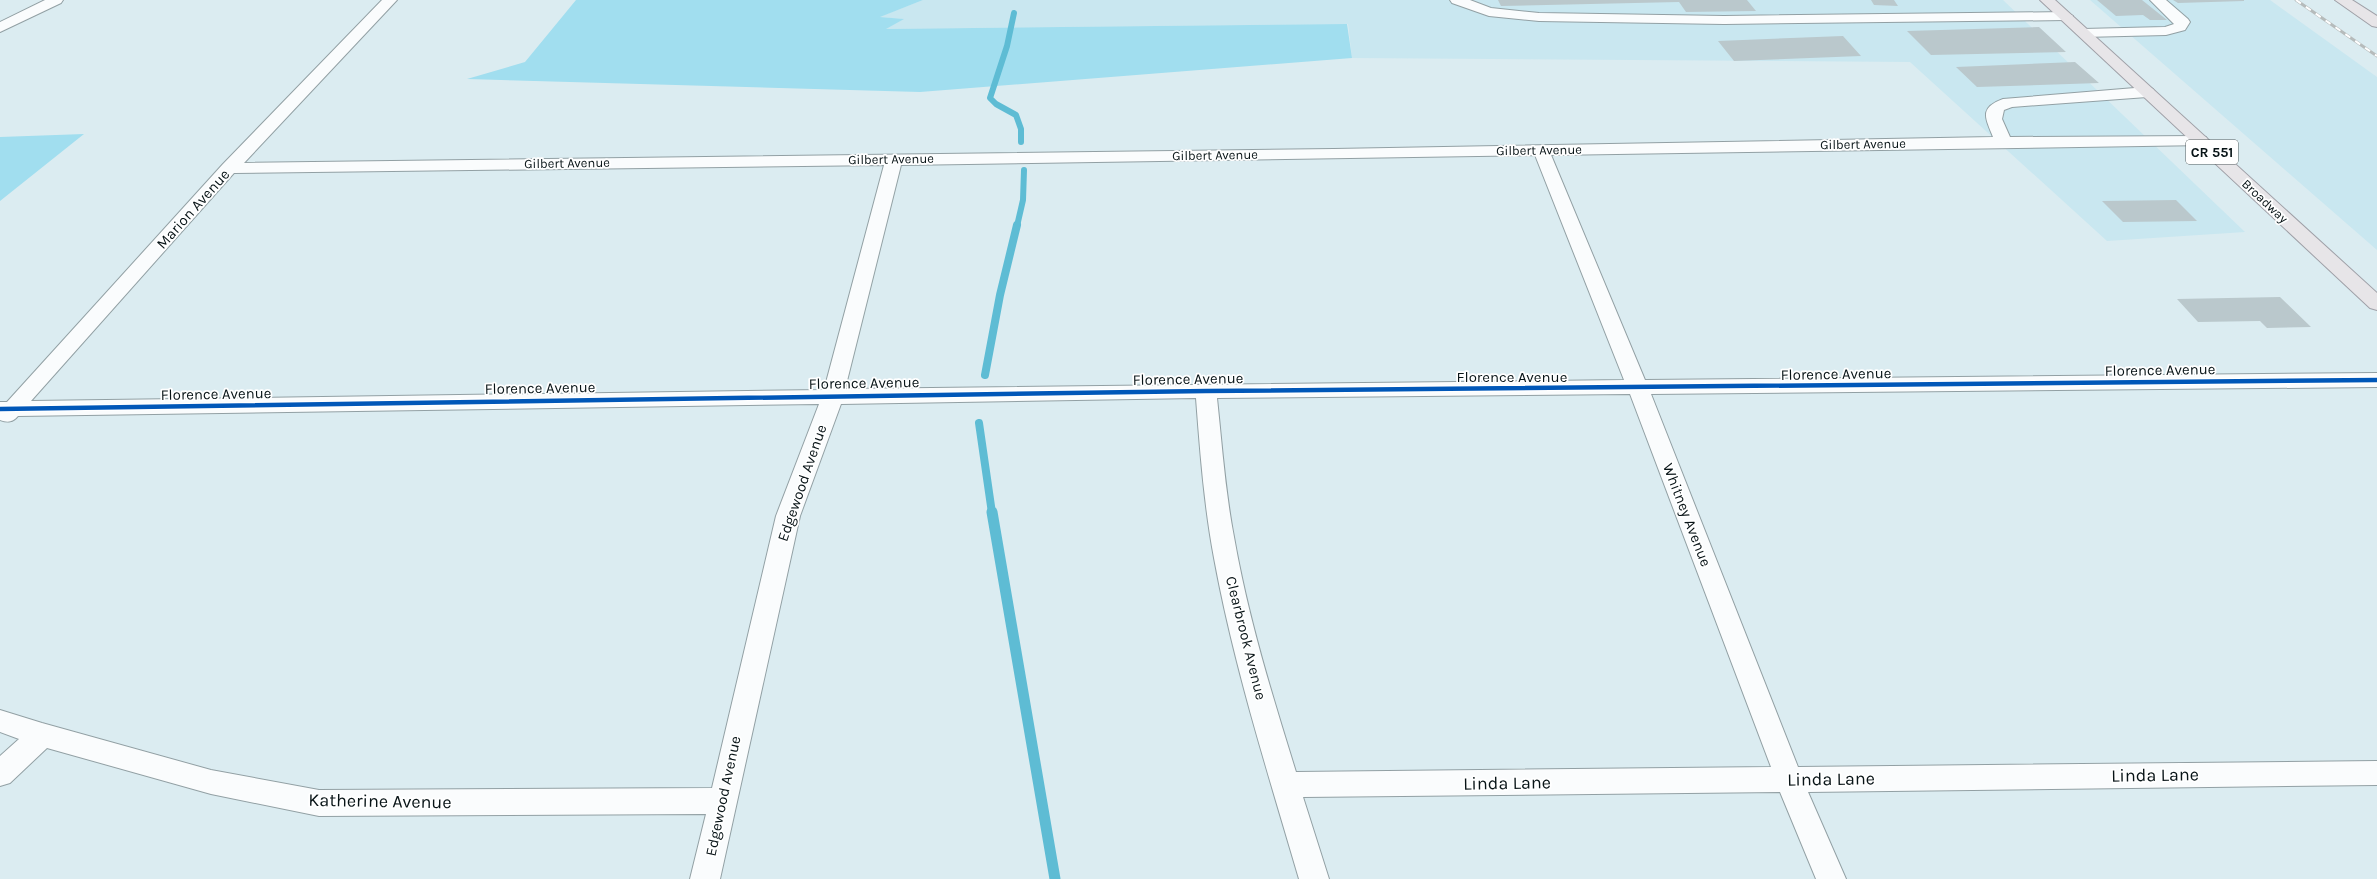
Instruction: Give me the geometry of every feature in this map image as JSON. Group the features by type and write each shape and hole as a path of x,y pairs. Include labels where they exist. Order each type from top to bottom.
{"main road":[{"name":"Broadway","path":"2047,0 2377,304"},
{"path":"2342,0 2377,23"},
{"path":"2359,0 2377,11"}],"street":[{"path":"0,28 56,0"},
{"name":"Marion Avenue","path":"5,413 229,168 390,0"},
{"path":"1457,0 1489,12 1539,17 1732,20 2066,16"},
{"path":"2083,33 2166,31 2180,27 2183,22 2157,0"},
{"path":"2004,142 1994,119 1996,107 2009,102 2147,92"},
{"name":"Gilbert Avenue","path":"229,168 1541,150 2004,142 2200,141"},
{"name":"Whitney Avenue","path":"1541,150 1638,388 1789,780 1832,879"},
{"name":"Edgewood Avenue","path":"705,879 788,516 832,396 894,159"},
{"name":"Florence Avenue","path":"5,413 832,396 2377,380"},
{"name":"Clearbrook Avenue","path":"1206,391 1217,500 1231,582 1285,785 1314,879"},
{"name":"Katherine Avenue","path":"0,721 42,735 211,782 319,803 722,801"},
{"path":"0,774 42,735"},
{"name":"Linda Lane","path":"1285,785 2377,773"}],"shaded area":[{"path":"576,0 923,0 880,17 904,19 886,29 1347,24 1352,58 920,92 467,79 525,62"},
{"path":"923,0 2003,0 2245,232 2107,241 1910,62 1352,58 1348,24 885,29 903,19 879,17"},
{"path":"2090,0 2270,0 2377,77 2377,250"},
{"path":"84,134 0,201 0,137"}],"building":[{"path":"1498,0 1747,0 1756,11 1686,12 1679,2 1501,6"},
{"path":"1871,0 1894,0 1898,6 1874,5"},
{"path":"2097,0 2142,0 2167,20 2150,20 2143,15 2116,16"},
{"path":"2173,0 2244,0 2244,1 2178,3"},
{"path":"2039,27 2066,52 1931,55 1907,31"},
{"path":"1843,36 1861,56 1734,61 1718,41"},
{"path":"2075,62 2099,83 1977,87 1956,67"},
{"path":"2176,200 2197,221 2123,222 2102,201"},
{"path":"2280,297 2311,327 2267,328 2260,321 2198,322 2177,299"}],"waterway":[{"path":"1014,13 1007,46 990,98 996,104 1016,115 1021,129 1021,142"},
{"path":"1017,226 1023,200 1024,170"},
{"path":"985,375 1000,295 1017,225"},
{"path":"979,423 992,513"},
{"path":"992,512 1055,879"}],"railway":[{"path":"2296,0 2377,56"}],"cycle path":[{"path":"0,409 1206,391 2377,380"}]}
